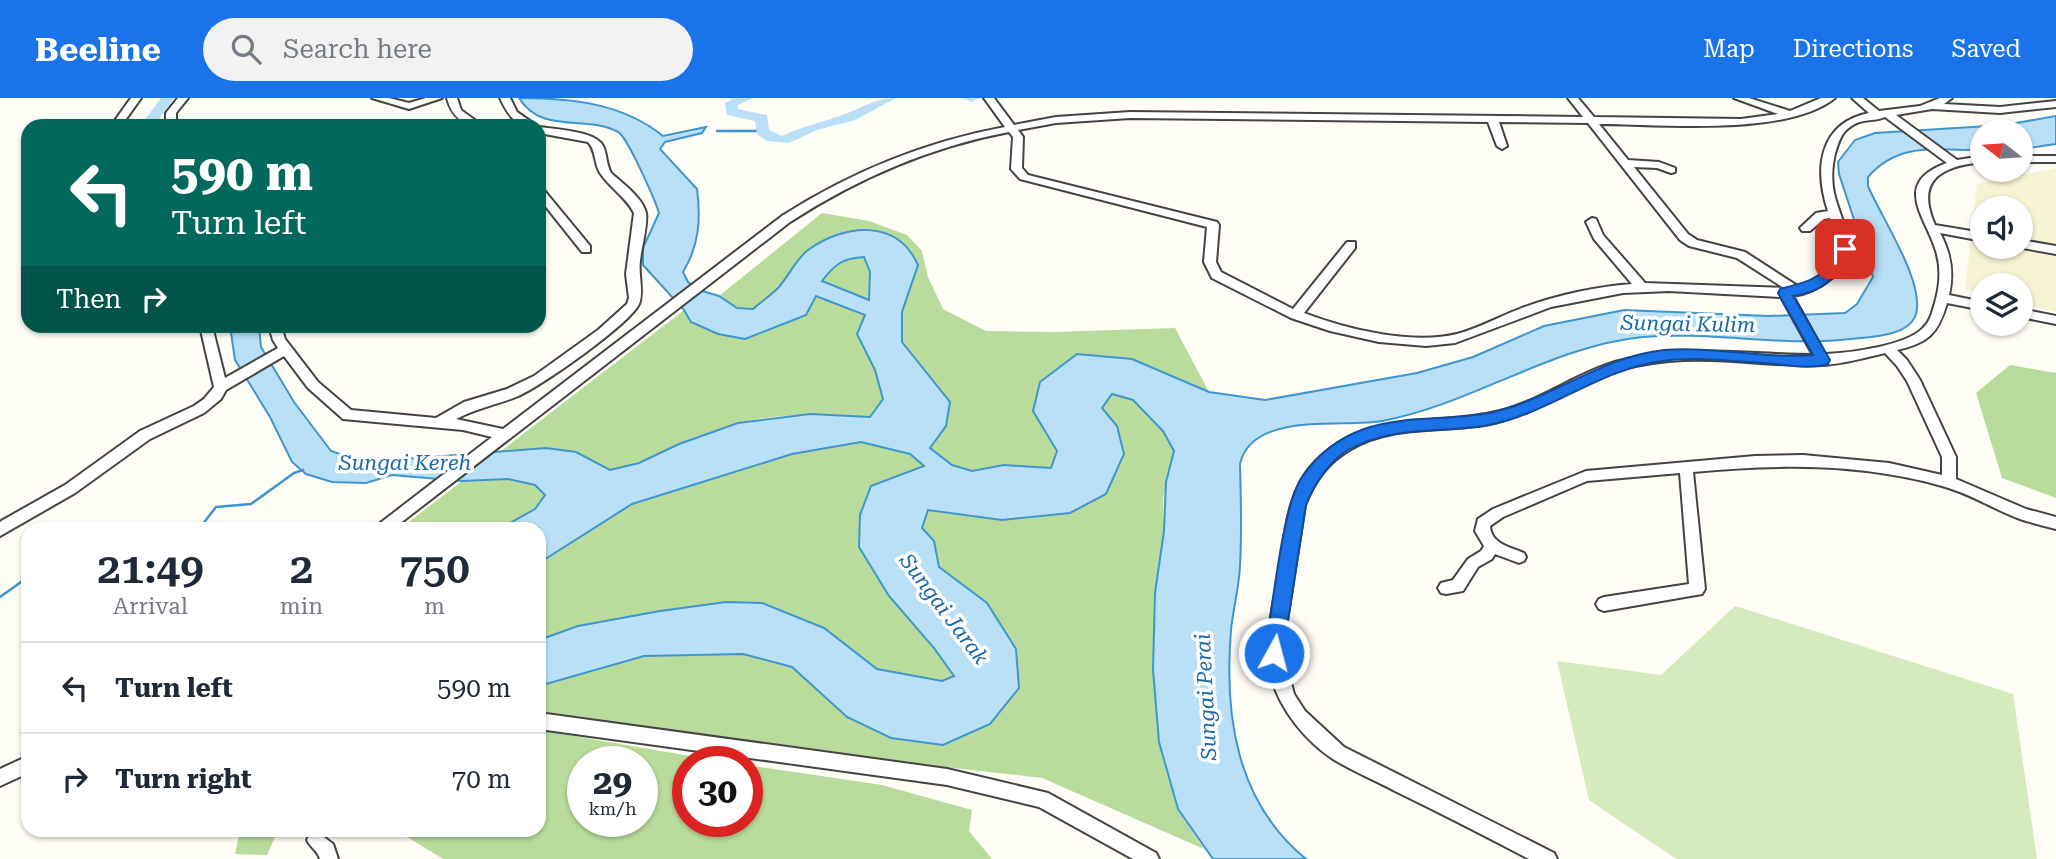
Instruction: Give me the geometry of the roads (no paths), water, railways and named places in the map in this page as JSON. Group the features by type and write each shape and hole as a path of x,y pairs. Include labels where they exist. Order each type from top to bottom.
{"street":[{"path":"121,119 136,98"},
{"path":"171,119 171,113 183,98"},
{"path":"377,98 409,106 436,98"},
{"path":"452,98 456,112 467,119"},
{"path":"505,98 513,114 521,119"},
{"path":"1573,98 1684,237 1693,243 1741,255 1790,295 1820,355"},
{"path":"392,522 795,213 871,171 961,138 1012,127 1083,117 1130,115 1741,122 1790,115 1830,98"},
{"path":"1857,98 1952,160"},
{"path":"1935,107 1947,98"},
{"path":"992,99 1018,137 1018,173 1117,202 1213,225 1210,262 1216,275 1295,316 1348,331 1401,340 1434,342 1461,338 1526,311 1576,296 1663,286 1790,295 1813,285 1838,267 1845,249 1843,233 1828,193 1827,170 1832,144 1840,129 1850,121 1888,117 1935,107 2000,110 2056,104"},
{"path":"1746,99 1790,115"},
{"path":"1493,121 1502,146"},
{"path":"437,422 469,405 512,393 539,379 632,306 635,298 632,274 639,213 635,203 607,175 602,167 598,146 591,139 546,134"},
{"path":"1548,859 1338,753 1314,734 1296,713 1280,687 1274,653 1298,505 1308,481 1339,448 1368,434 1399,426 1483,421 1506,415 1624,364 1661,356 1702,354 1804,361 1820,355 1856,357 1917,339 1934,325 1946,286 1942,250 1921,201 1922,186 1931,175 1952,160 1970,159"},
{"path":"2034,159 2056,159"},
{"path":"1624,163 1659,165 1671,170"},
{"path":"546,200 586,249"},
{"path":"1806,228 1820,216 1834,213"},
{"path":"1592,222 1598,236 1642,288"},
{"path":"1931,228 1970,235"},
{"path":"1295,316 1352,245"},
{"path":"2033,246 2056,250"},
{"path":"1942,298 1970,303"},
{"path":"2033,315 2056,320"},
{"path":"0,530 14,518 69,490 163,424 205,406 218,395 221,387 208,333"},
{"path":"277,333 284,351 313,385 348,415 487,429 502,437"},
{"path":"1887,348 1902,363 1913,380 1948,457 1949,482"},
{"path":"221,387 284,351"},
{"path":"1519,557 1492,546 1482,531 1483,523 1498,513 1586,476 1686,467 1803,460 1889,468 1949,482 2023,514 2056,523"},
{"path":"1604,604 1697,589 1686,467"},
{"path":"1446,588 1458,586 1473,563 1487,555 1492,546"},
{"path":"546,722 947,777 1042,799 1150,859"},
{"path":"0,778 21,768"},
{"path":"316,840 327,850 329,859"}],"water":[{"path":"519,98 577,101 613,109 631,116 663,136 706,127 702,133 665,142 660,149 697,189 698,232 683,272 688,282 699,290 719,296 737,308 753,309 778,288 803,254 822,241 853,231 869,230 897,239 909,250 918,265 902,312 902,342 950,402 946,426 930,448 952,465 972,471 1004,465 1051,468 1057,451 1033,411 1040,382 1077,354 1132,359 1209,392 1265,400 1417,373 1473,357 1544,326 1624,310 1769,316 1845,313 1857,304 1873,277 1839,174 1838,162 1855,140 1875,133 1970,127 1970,150 1907,152 1880,165 1868,177 1868,186 1914,285 1916,314 1912,322 1897,331 1877,336 1824,341 1669,336 1609,342 1544,363 1416,413 1365,423 1300,425 1280,429 1262,436 1248,447 1240,464 1240,566 1229,662 1233,725 1250,784 1264,811 1282,836 1306,859 1213,859 1178,809 1159,742 1153,670 1155,593 1164,531 1166,482 1174,451 1163,431 1133,400 1112,394 1102,408 1117,426 1124,454 1106,494 1070,513 1002,520 928,510 922,528 934,541 939,567 987,603 1016,649 1019,688 990,724 943,745 891,738 847,717 792,667 743,654 644,656 546,684 546,637 578,626 726,602 762,603 824,628 877,669 942,681 954,676 934,648 889,596 859,547 860,515 871,486 924,466 910,454 861,442 792,454 632,504 546,559 546,522 512,522 535,509 545,495 535,485 508,479 462,481 392,475 366,483 332,482 306,474 292,462 270,417 235,360 231,333 260,333 261,347 294,402 331,451 354,459 418,458 546,448 576,452 610,470 639,463 679,444 738,423 810,414 870,417 883,399 875,370 857,334 865,315 816,296 806,315 745,339 718,334 691,322 684,310 643,265 643,248 659,213 622,136 605,127 551,120 528,109","holes":["864,257 870,272 869,300 822,281 835,266 850,259"]},
{"path":"2056,116 2056,144 2034,147 2034,120"}],"waterway":[{"name":"Sungai Kereh","path":"152,119 168,98"},
{"path":"747,98 731,103 732,112 762,118 762,131 772,138 784,140 812,127 850,117 890,98"},
{"path":"717,131 762,131"},
{"path":"204,522 216,507 251,504 294,473 303,470"},
{"path":"0,597 21,582"}],"water label":[{"name":"Sungai Kulim","path":"1688,324"},
{"name":"Sungai Jarak","path":"944,609"},
{"name":"Sungai Perai","path":"1206,697"}]}
